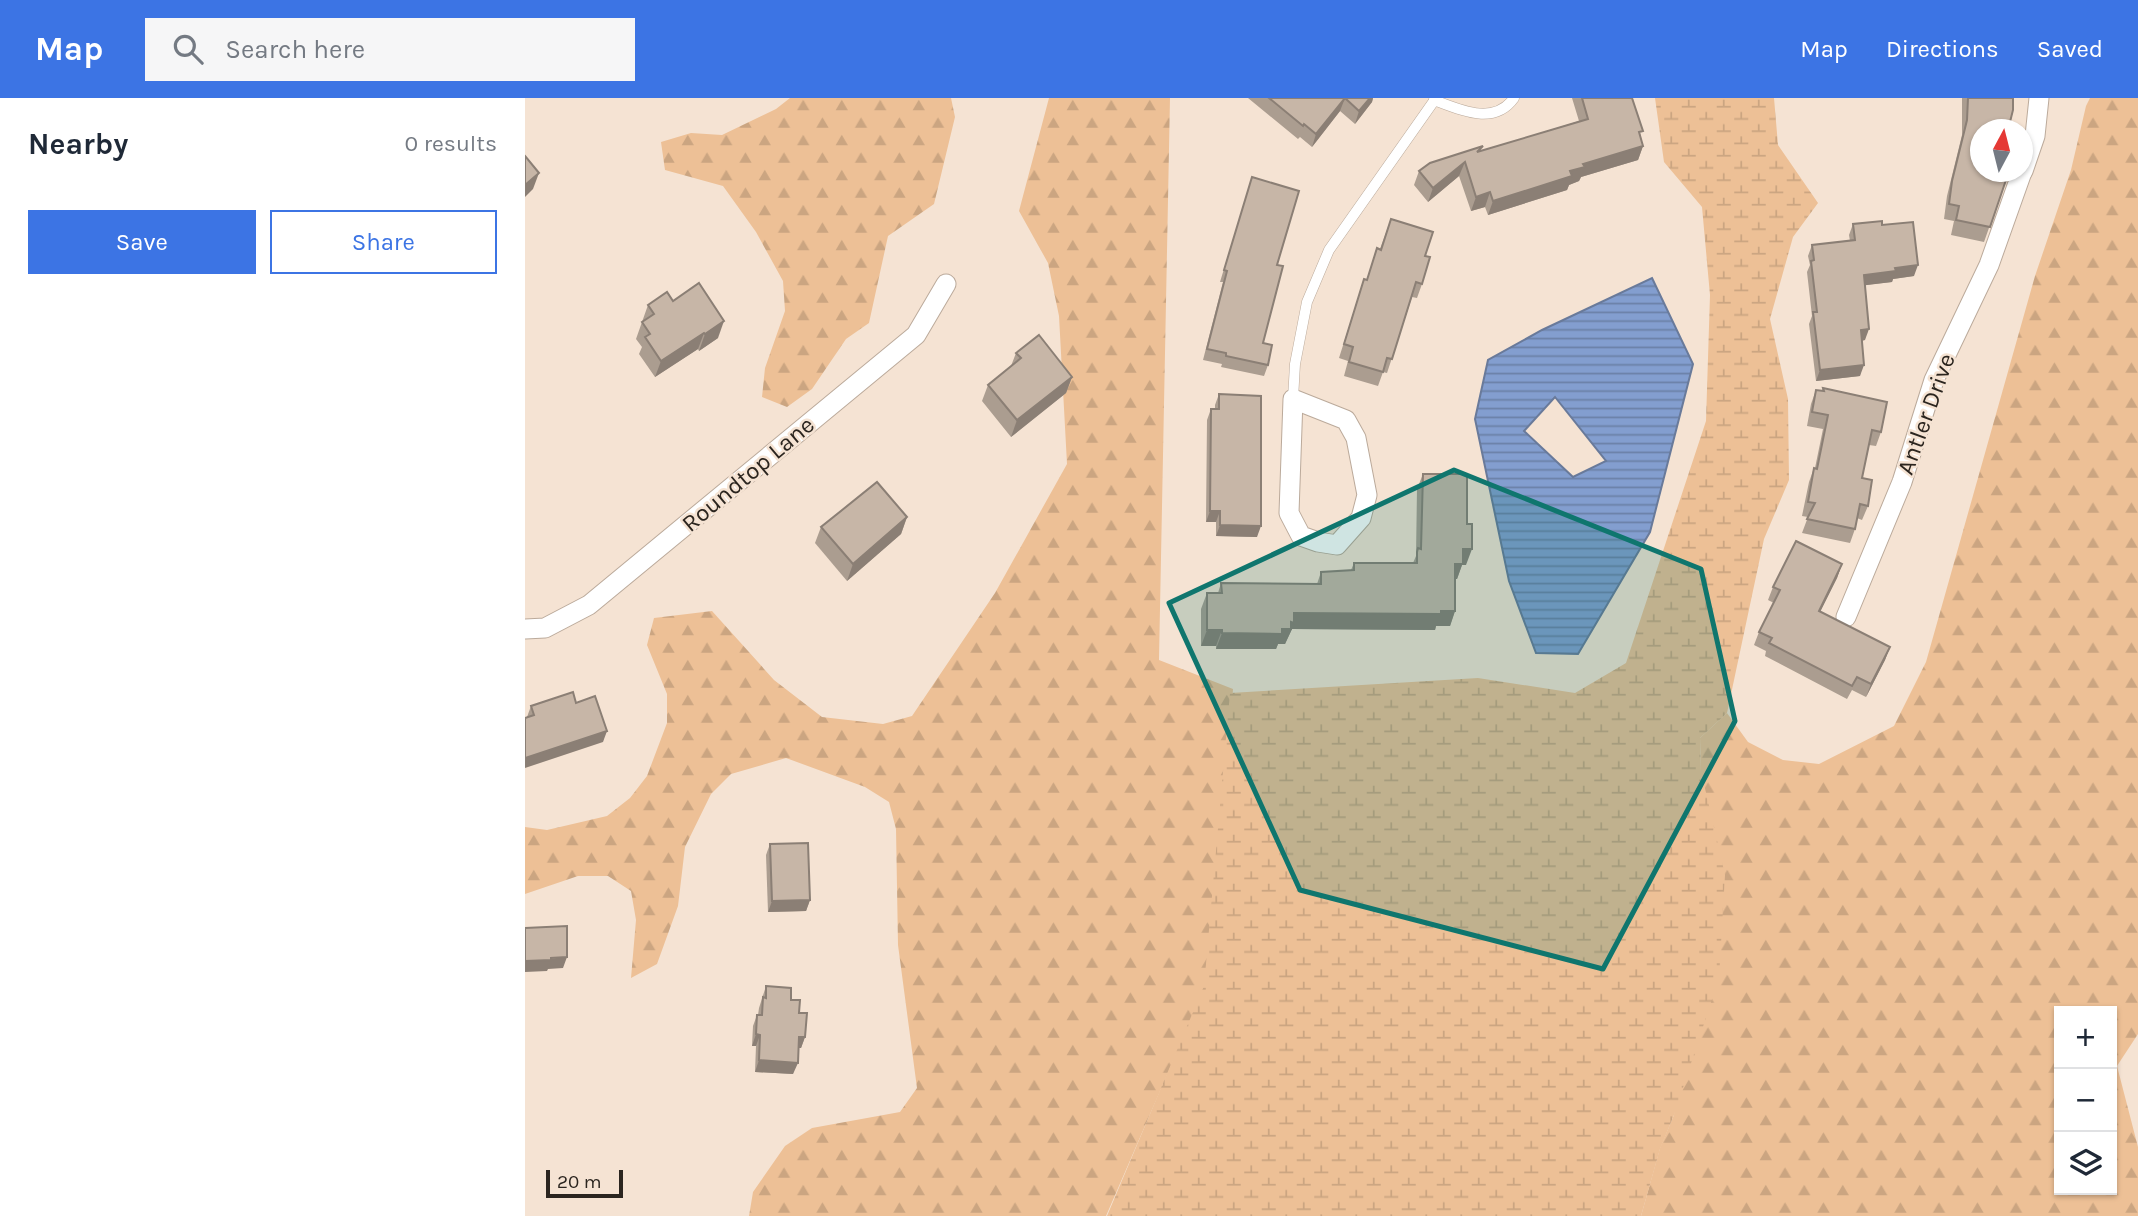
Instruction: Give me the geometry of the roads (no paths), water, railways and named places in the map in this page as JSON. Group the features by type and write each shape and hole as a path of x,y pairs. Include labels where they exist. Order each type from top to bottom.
{"street":[{"name":"Antler Drive","path":"2033,141 2039,98"},
{"name":"Antler Drive","path":"1846,617 1902,482 1934,380 1989,265 2018,182"},
{"name":"Roundtop Lane","path":"525,629 545,628 589,605 916,335 946,284"},
{"path":"1293,399 1346,420 1356,438 1367,495 1361,518 1337,545 1301,536 1289,513 1293,399"}],"lane":[{"path":"1293,399 1295,364 1307,302 1329,250 1435,99 1482,115 1501,111 1514,98"}],"water":[{"path":"1652,278 1693,364 1650,532 1578,654 1536,653 1509,581 1475,419 1488,360 1542,330","holes":["1555,397 1606,461 1573,477 1524,431"]}]}
